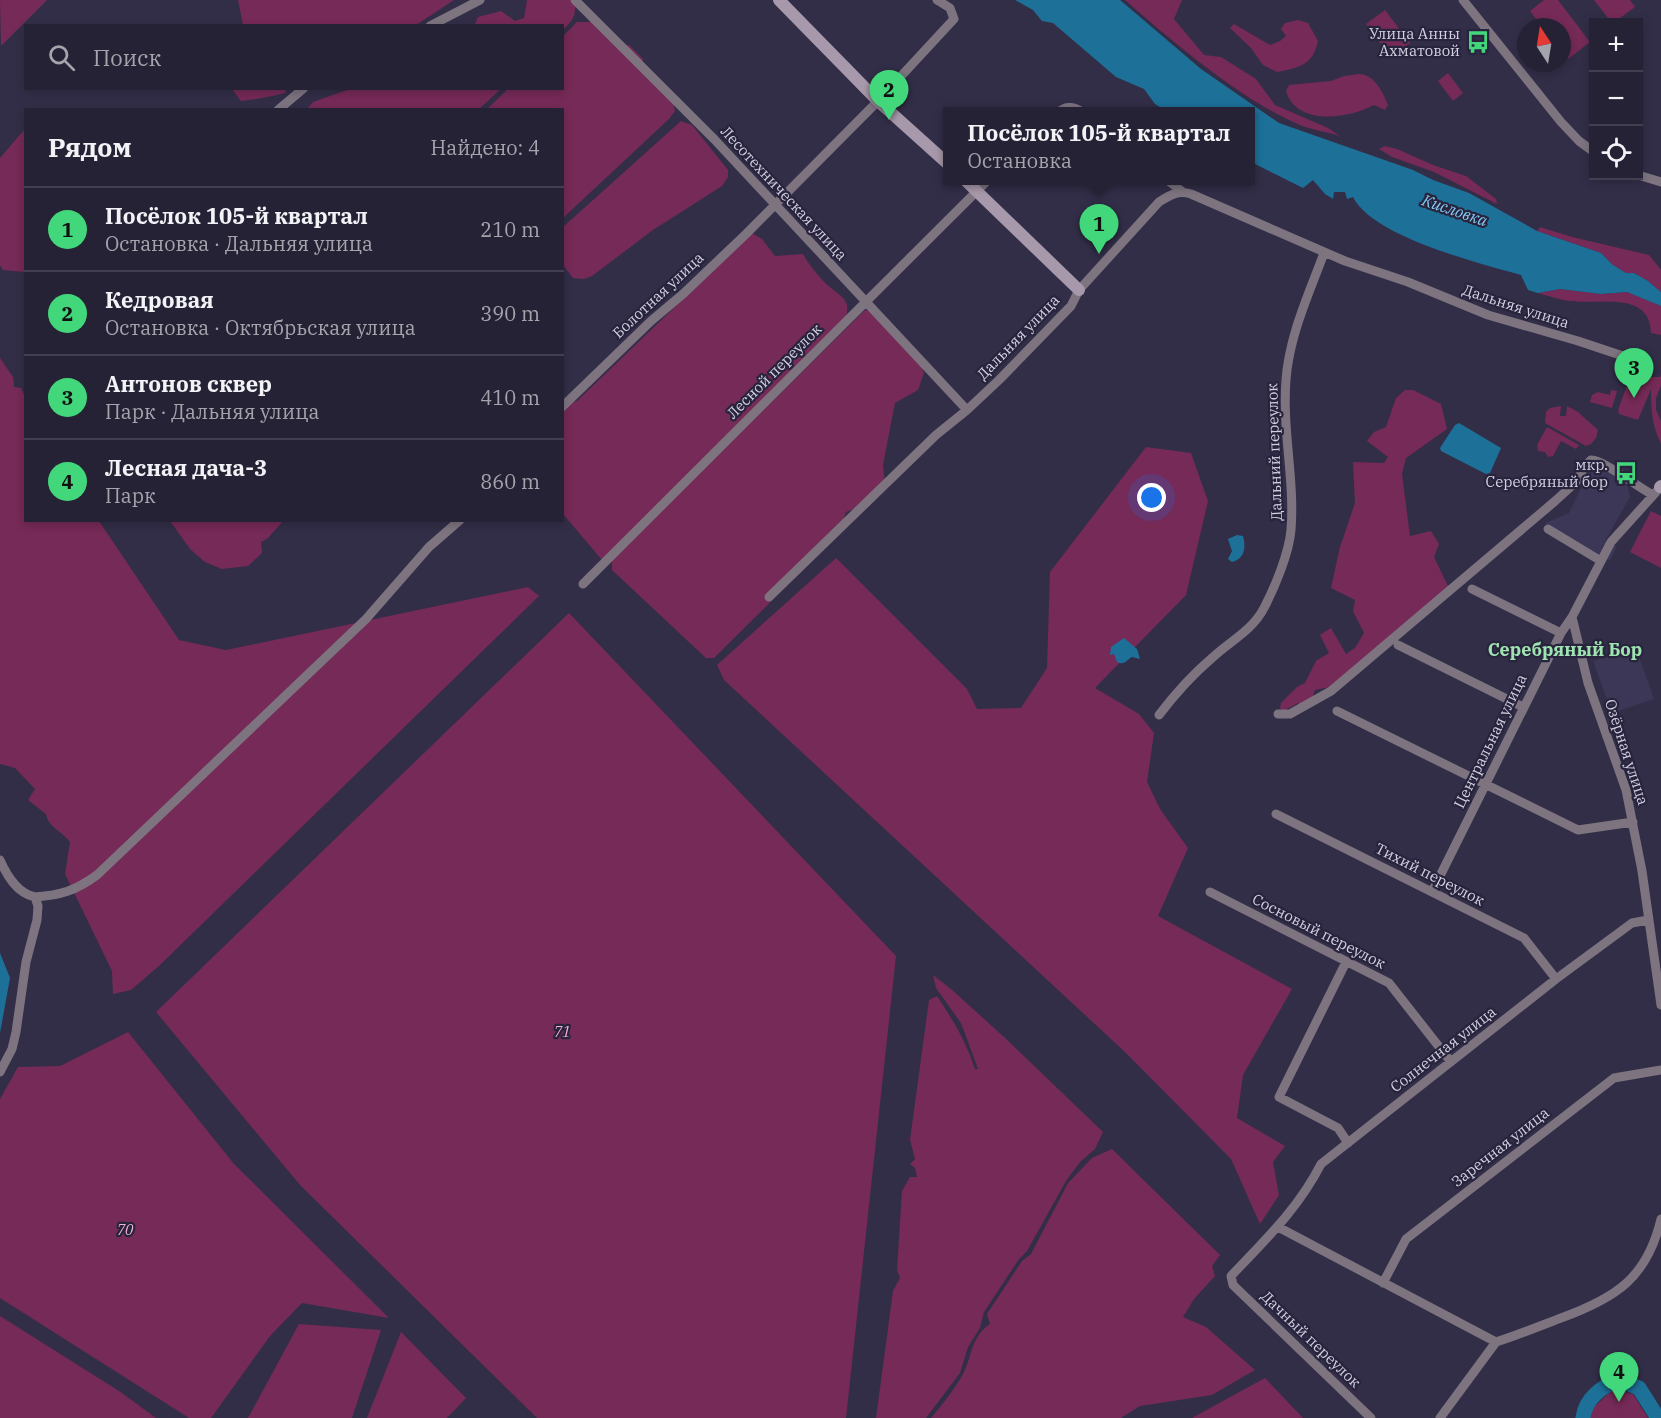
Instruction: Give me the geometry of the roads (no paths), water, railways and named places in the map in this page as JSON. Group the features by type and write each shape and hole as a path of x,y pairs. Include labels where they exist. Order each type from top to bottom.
{"street":[{"path":"434,24 480,0"},
{"name":"Лесотехническая улица","path":"574,0 714,139 967,410"},
{"path":"779,0 878,101 943,160"},
{"name":"Болотная улица","path":"564,405 774,205 878,101 954,19 950,8 937,0"},
{"path":"1463,0 1561,122 1589,149"},
{"path":"280,108 302,90"},
{"path":"1643,177 1661,182"},
{"path":"970,185 1079,290"},
{"name":"Лесной переулок","path":"583,584 983,185"},
{"path":"1174,185 1183,192"},
{"name":"Дальняя улица","path":"769,597 936,435 967,410 1071,306 1079,290 1159,202 1175,193 1183,192 1299,240 1324,253 1408,282 1488,315 1578,341 1626,357 1648,368"},
{"name":"Дальний переулок","path":"1159,715 1182,686 1214,656 1244,634 1264,609 1287,553 1291,530 1285,410 1289,351 1324,253"},
{"path":"1278,714 1290,714 1331,691 1554,502 1576,482 1588,462 1598,460 1623,476 1658,489"},
{"name":"Центральная улица","path":"1432,892 1523,707 1601,561 1619,531 1658,489"},
{"path":"0,860 17,888 35,897 59,895 80,887 97,875 366,619 429,547 458,522"},
{"path":"1548,529 1601,561"},
{"path":"1472,589 1561,633"},
{"name":"Озёрная улица","path":"1572,617 1588,683 1626,790 1642,871 1661,1005"},
{"path":"1398,645 1523,707"},
{"path":"1337,711 1578,830 1633,822"},
{"name":"Тихий переулок","path":"1276,814 1524,938 1557,979"},
{"name":"Сосновый переулок","path":"1210,892 1389,983 1450,1062"},
{"path":"0,1072 12,1049 16,1032 26,962 37,920 38,906 35,897"},
{"name":"Солнечная улица","path":"1231,1280 1231,1276 1278,1227 1308,1190 1321,1164 1632,923 1648,920"},
{"path":"1346,962 1279,1097 1338,1128 1348,1143"},
{"name":"Заречная улица","path":"1383,1282 1406,1239 1614,1078 1661,1070"},
{"path":"1440,1418 1496,1342 1604,1301 1633,1278 1656,1239 1661,1219"},
{"path":"1278,1227 1496,1342"},
{"name":"Дачный переулок","path":"1231,1280 1233,1285 1371,1418"}],"water":[{"path":"1015,0 1120,0 1201,69 1279,123 1413,170 1469,193 1537,231 1601,253 1613,265 1626,273 1634,273 1661,292 1661,306 1627,292 1601,294 1560,289 1538,293 1528,290 1521,275 1455,256 1404,236 1364,211 1353,197 1347,199 1345,192 1334,192 1333,199 1325,194 1313,180 1303,188 1255,164 1255,107 1160,107 1144,89 1116,77 1053,23 1042,21 1033,10"},
{"path":"1459,423 1501,448 1490,473 1486,474 1441,451 1440,448 1455,425"},
{"path":"1237,535 1243,536 1244,548 1240,558 1232,562 1228,559 1232,551 1228,539"},
{"path":"1124,638 1137,649 1140,659 1132,657 1120,663 1117,662 1114,654 1110,655 1111,647"},
{"path":"0,953 10,978 0,1033"}],"waterway":[{"name":"Кисловка","path":"1583,1418 1584,1411 1595,1394 1619,1380 1639,1388 1658,1418"}],"place":[{"name":"Улица Анны Ахматовой","path":"1478,42"},
{"name":"Кедровая","path":"889,120"},
{"name":"Посёлок 105-й квартал","path":"1099,254"},
{"name":"Aнтонов сквер","path":"1634,398"},
{"name":"мкр. Серебряный бор","path":"1626,473"},
{"name":"Лесная дача-3","path":"1619,1402"}],"district":[{"name":"Серебряный Бор","path":"1565,649"}],"park label":[{"name":"71","path":"562,1031"},
{"name":"70","path":"125,1229"}]}
